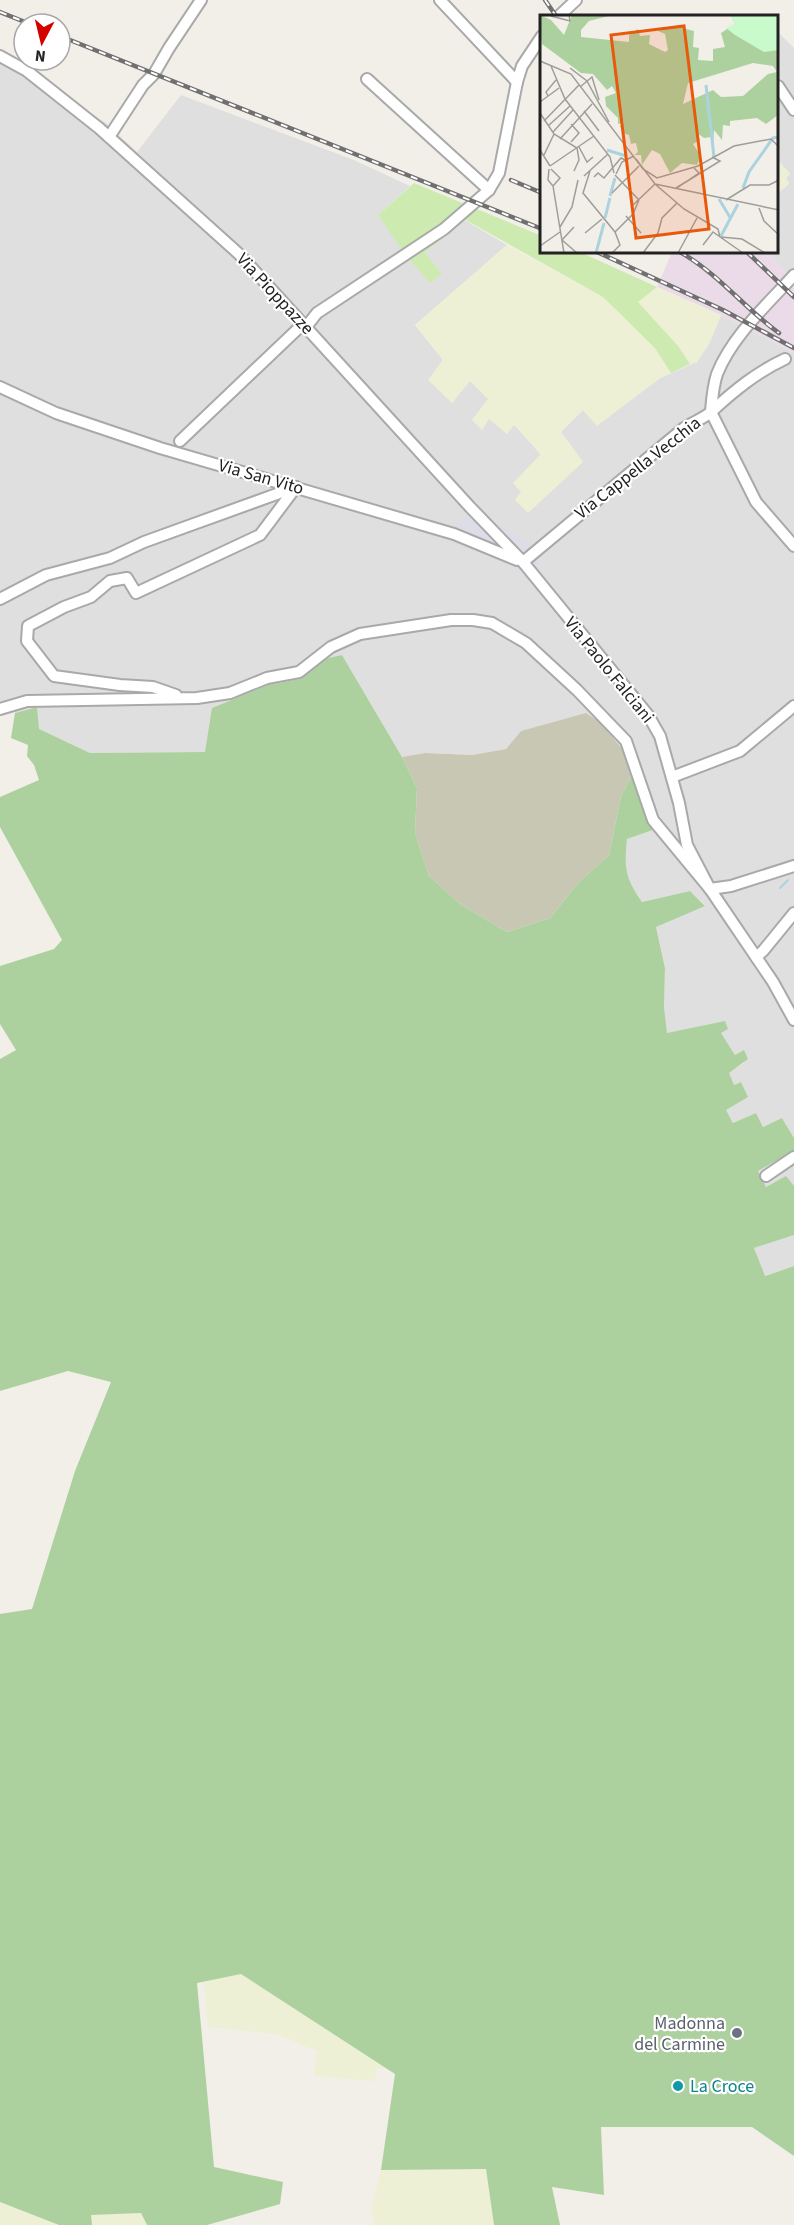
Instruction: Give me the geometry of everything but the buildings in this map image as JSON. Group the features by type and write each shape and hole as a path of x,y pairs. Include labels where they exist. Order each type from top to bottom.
{"street":[{"path":"109,137 143,86 154,74 201,0"},
{"path":"440,0 517,82"},
{"path":"560,15 576,0"},
{"path":"180,441 317,313 444,229 489,190 499,173 504,157 506,133 522,66 540,39"},
{"name":"Via Pioppazze","path":"0,56 27,71 109,137 239,254 523,562"},
{"path":"367,79 489,190"},
{"path":"779,89 794,110"},
{"name":"Via Cappella Vecchia","path":"523,562 684,428 711,412 716,377 735,341 794,275"},
{"path":"785,359 766,368 721,401 711,412 756,502 794,546"},
{"name":"Via San Vito","path":"0,387 56,413 160,448 454,534 523,562"},
{"path":"0,599 46,575 110,558 144,542 296,487"},
{"path":"185,699 153,687 120,686 54,676 27,641 28,626 91,597 110,581 127,578 136,593 260,534 296,487"},
{"name":"Via Paolo Falciani","path":"523,562 648,715 660,736 687,845 710,889"},
{"path":"0,709 27,701 185,699 230,693 267,678 299,672 331,647 360,634 451,620 492,623 526,643 577,690 626,741 652,820 710,889 773,982 794,1020"},
{"path":"672,777 740,751 794,706"},
{"path":"710,889 731,886 794,866"},
{"path":"756,957 794,913"},
{"path":"766,1176 794,1157"}],"shaded area":[{"path":"779,33 794,48 794,281 769,254 779,254 779,192 789,184 785,178 790,174 779,161"},
{"path":"0,59 12,66 12,72 22,72 106,123 137,152 181,95 354,160 410,186 378,215 425,253 463,219 507,245 415,325 443,360 429,380 452,402 470,381 489,399 472,421 489,419 514,424 541,455 583,462 561,432 583,410 597,425 660,378 697,362 709,344 721,315 794,353 794,1138 782,1118 763,1127 756,1113 734,1124 726,1110 740,1082 734,1085 728,1073 744,1063 736,1056 720,1032 728,1029 667,1034 664,1007 665,968 656,927 705,905 690,891 642,902 632,888 624,865 627,839 653,830 644,802 600,722 586,714 521,731 506,749 472,755 425,753 402,757 342,655 328,658 299,679 268,685 206,752 90,753 38,729 37,707 15,713 13,701 0,705"},
{"path":"779,161 790,174 786,178 789,183 779,192"},
{"path":"507,245 603,297 656,348 671,373 660,378 597,426 583,410 561,432 583,462 528,513 515,500 521,492 513,483 541,454 514,425 507,434 489,419 482,430 472,420 488,399 470,381 452,403 428,380 443,360 415,325"},
{"path":"671,254 769,254 794,281 794,353 721,315 657,287"},
{"path":"657,287 721,315 709,344 697,362 690,364 678,346 637,302"},
{"path":"470,507 538,549 538,582 454,534"},
{"path":"586,713 600,722 622,749 631,777 621,796 609,855 578,883 550,918 507,932 460,904 429,876 415,833 417,788 402,757 425,753 472,755 506,749 521,731"},
{"path":"794,1151 794,1186 786,1177 766,1187 758,1171"},
{"path":"794,1235 794,1266 764,1276 754,1248"},
{"path":"242,1962 417,2076 377,2067 375,2081 314,2076 317,2051 276,2034 208,2027 203,1972"},
{"path":"486,2169 494,2225 375,2225 371,2210 381,2170"},
{"path":"0,2202 10,2206 59,2225 0,2225"},
{"path":"141,2213 146,2225 92,2225 90,2215"}],"green space":[{"path":"414,183 540,235 540,254 584,254 657,287 638,302 678,346 690,364 671,373 655,348 603,297 464,219 425,253 442,274 430,283 403,252 378,215"},
{"path":"342,655 402,757 417,788 415,833 429,876 460,904 507,932 550,918 578,883 609,855 621,796 631,777 644,802 653,830 627,839 627,872 636,894 642,902 690,891 705,906 656,927 665,968 664,1007 667,1033 725,1021 728,1029 721,1033 735,1055 744,1050 748,1059 729,1073 734,1085 741,1082 748,1097 726,1110 733,1123 756,1113 763,1127 782,1118 794,1138 794,1151 758,1171 766,1187 786,1176 794,1186 794,1235 754,1248 765,1276 794,1266 794,2156 752,2127 601,2127 604,2195 552,2187 560,2225 494,2225 486,2169 381,2170 395,2074 241,1974 197,1983 214,2167 283,2182 280,2204 207,2225 147,2225 141,2213 91,2215 92,2225 59,2225 0,2202 0,1614 32,1609 75,1471 111,1382 68,1371 0,1391 0,1059 16,1050 0,1024 0,966 54,949 62,940 0,827 0,797 39,780 34,765 27,756 28,745 11,738 15,713 37,707 39,729 90,753 205,752 212,708 268,685 299,679 328,658"}],"waterway":[{"path":"780,888 788,880"}],"railway":[{"path":"545,0 555,15"},
{"path":"0,12 12,17"},
{"path":"72,41 540,228"},
{"path":"511,180 540,192"},
{"path":"601,254 723,310 794,348"},
{"path":"683,254 707,270 779,333"},
{"path":"749,254 794,297"}],"place":[{"name":"Madonna del Carmine","path":"737,2033"},
{"name":"La Croce","path":"678,2086"}]}
